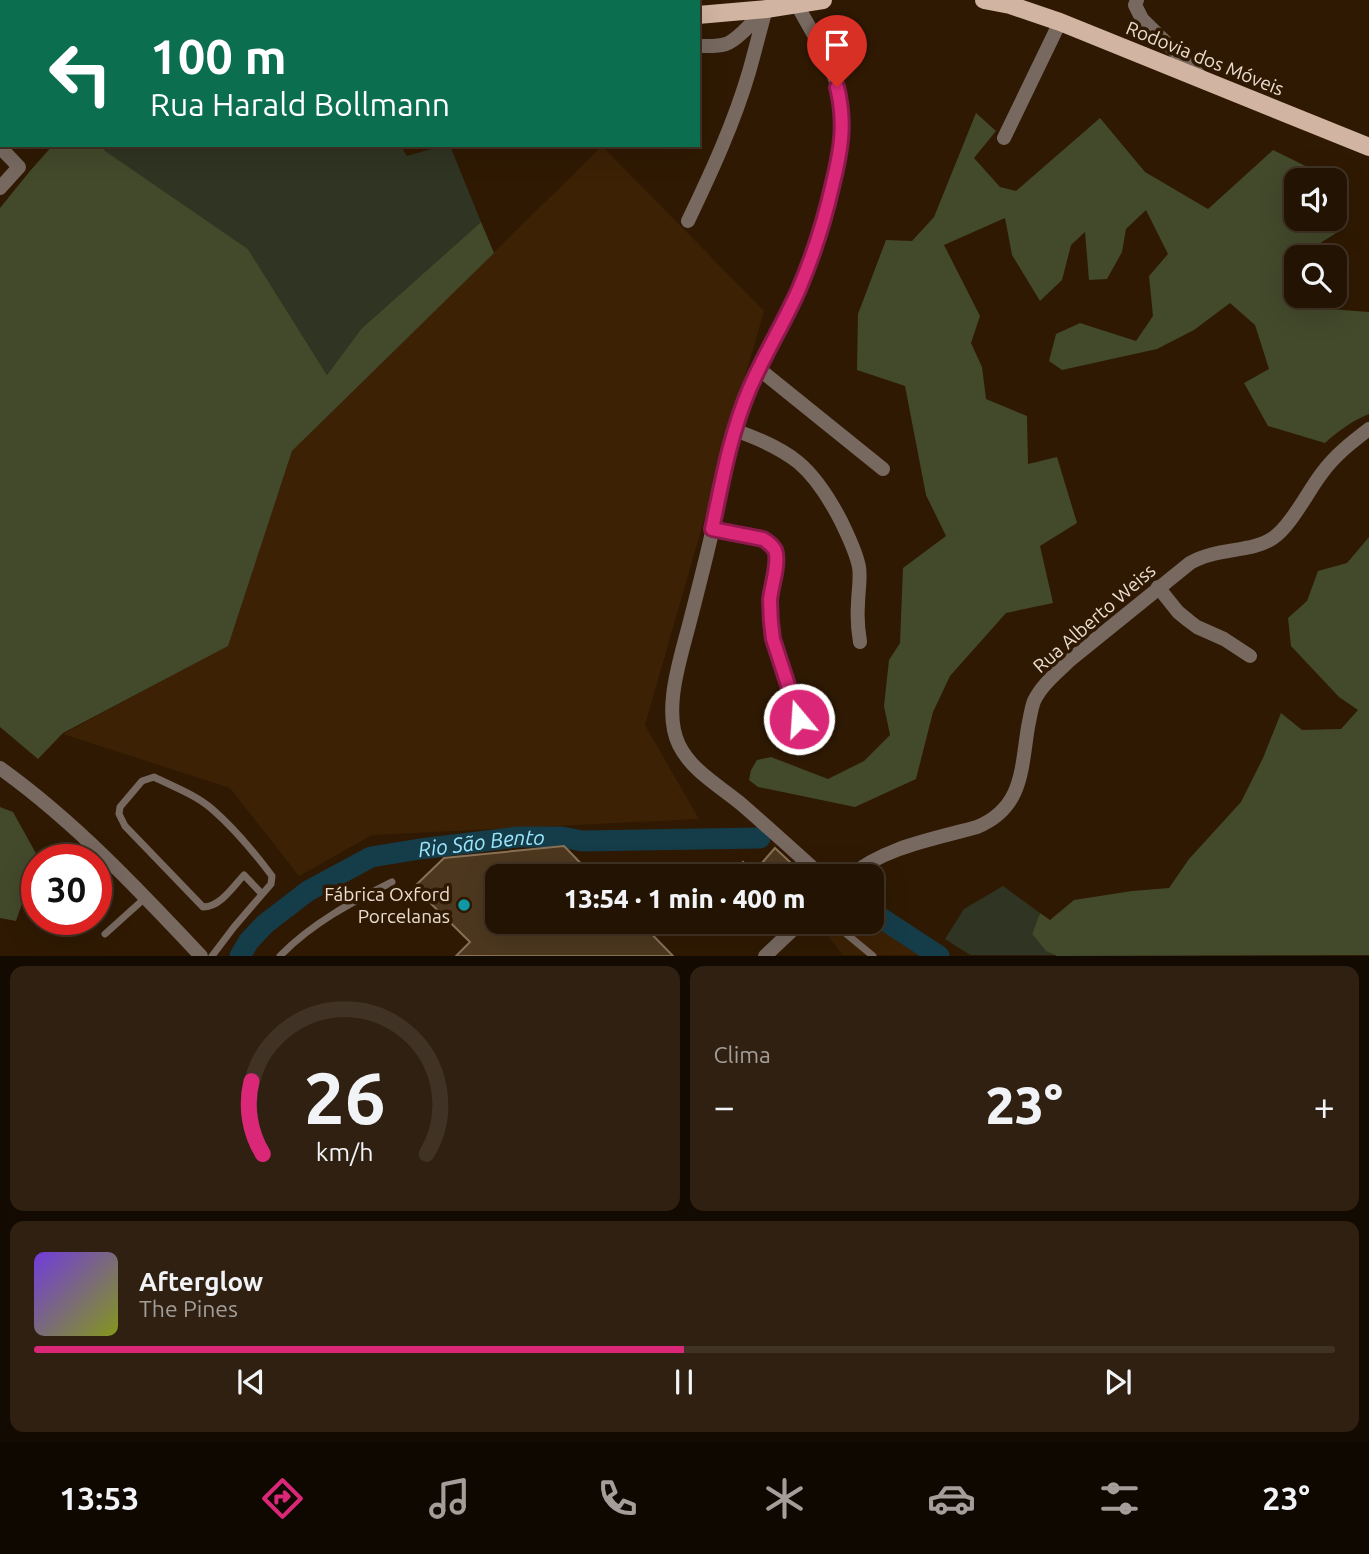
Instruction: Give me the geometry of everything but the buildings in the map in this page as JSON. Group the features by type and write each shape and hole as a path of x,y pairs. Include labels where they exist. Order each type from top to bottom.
{"main road":[{"path":"700,15 823,0"},
{"name":"Rodovia dos Móveis","path":"984,0 1010,5 1060,22 1369,147"}],"street":[{"path":"1136,0 1135,5 1142,19 1206,82"},
{"path":"797,5 829,65 837,87 842,106 841,148 830,197 810,263 759,369 734,430 676,683 672,715 678,743 696,768 809,864"},
{"path":"700,46 716,46 734,40 765,9"},
{"path":"688,221 734,115 749,72 765,9"},
{"path":"1004,138 1060,22"},
{"path":"0,147 19,167 0,188"},
{"path":"759,369 883,469"},
{"name":"Rua Alberto Weiss","path":"867,864 894,851 976,827 1000,814 1015,792 1020,778 1031,713 1041,690 1070,660 1190,563 1202,556 1261,544 1273,538 1283,529 1329,464 1369,429"},
{"path":"734,430 762,440 789,455 808,470 829,498 853,546 859,567 860,642"},
{"path":"712,529 763,539 775,551 771,629 806,741"},
{"path":"1158,587 1178,612 1196,627 1224,639 1250,656"},
{"path":"0,768 79,833 201,956"},
{"path":"769,953 789,934"}],"lane":[{"path":"212,956 233,927 271,884 272,876 253,851 212,808 154,777 142,781 120,807 118,814 125,826 203,906 217,903 244,876 262,894"},
{"path":"280,956 296,940 331,915 392,881"},
{"path":"112,928 146,898"},
{"path":"846,934 873,956"}],"shaded area":[{"name":"Fábrica Oxford Porcelanas","path":"603,147 764,311 645,725 699,819 372,835 299,876 230,788 63,734 227,646 292,451"},
{"path":"884,932 924,955 843,955 826,934 884,934"}],"green space":[{"path":"976,113 996,131 974,158 1000,187 1016,191 1100,118 1145,172 1208,209 1273,150 1310,168 1284,168 1284,231 1339,231 1317,245 1284,245 1284,308 1369,312 1369,414 1325,443 1268,426 1244,383 1269,369 1255,325 1230,303 1194,330 1157,349 1062,370 1049,361 1056,334 1080,323 1136,341 1153,316 1149,276 1168,254 1146,210 1126,229 1122,252 1107,279 1089,280 1085,232 1071,245 1062,280 1040,301 1012,255 1005,218 944,245 980,316 971,343 982,367 986,399 1027,416 1028,464 1057,457 1077,523 1040,546 1053,603 1006,613 950,676 933,712 916,779 855,807 758,787 749,780 757,760 771,757 828,779 864,761 890,735 884,706 889,660 900,643 903,568 946,536 926,495 905,386 857,370 858,314 886,240 912,241 934,217"},
{"path":"51,147 102,147 248,249 327,375 361,329 481,222 494,253 292,451 228,646 63,733 38,759 0,727 0,208"},
{"path":"102,147 401,147 407,156 435,148 451,148 481,222 361,329 327,375 248,249 104,151"},
{"path":"1369,537 1369,955 1057,956 1046,951 1032,934 1040,913 1050,920 1074,900 1169,888 1189,859 1241,802 1281,713 1302,730 1341,729 1358,710 1339,697 1291,646 1288,618 1307,601 1318,571 1347,563"},
{"path":"0,807 13,812 31,844 21,844 21,906 16,921 0,918"},
{"path":"1003,886 1040,913 1032,934 1046,950 1057,955 970,955 945,939 964,909"}],"waterway":[{"name":"Rio São Bento","path":"240,956 249,941 265,924 308,891 371,857 518,837 562,837 582,841 760,838"},
{"name":"Rio São Bento","path":"884,920 939,956"}],"place":[{"name":"Fábrica Oxford Porcelanas","path":"464,905"}],"route":[{"path":"799,719 771,629 775,551 763,539 712,529 729,445 740,414 798,291 821,230 841,148 842,106 837,87"}]}
